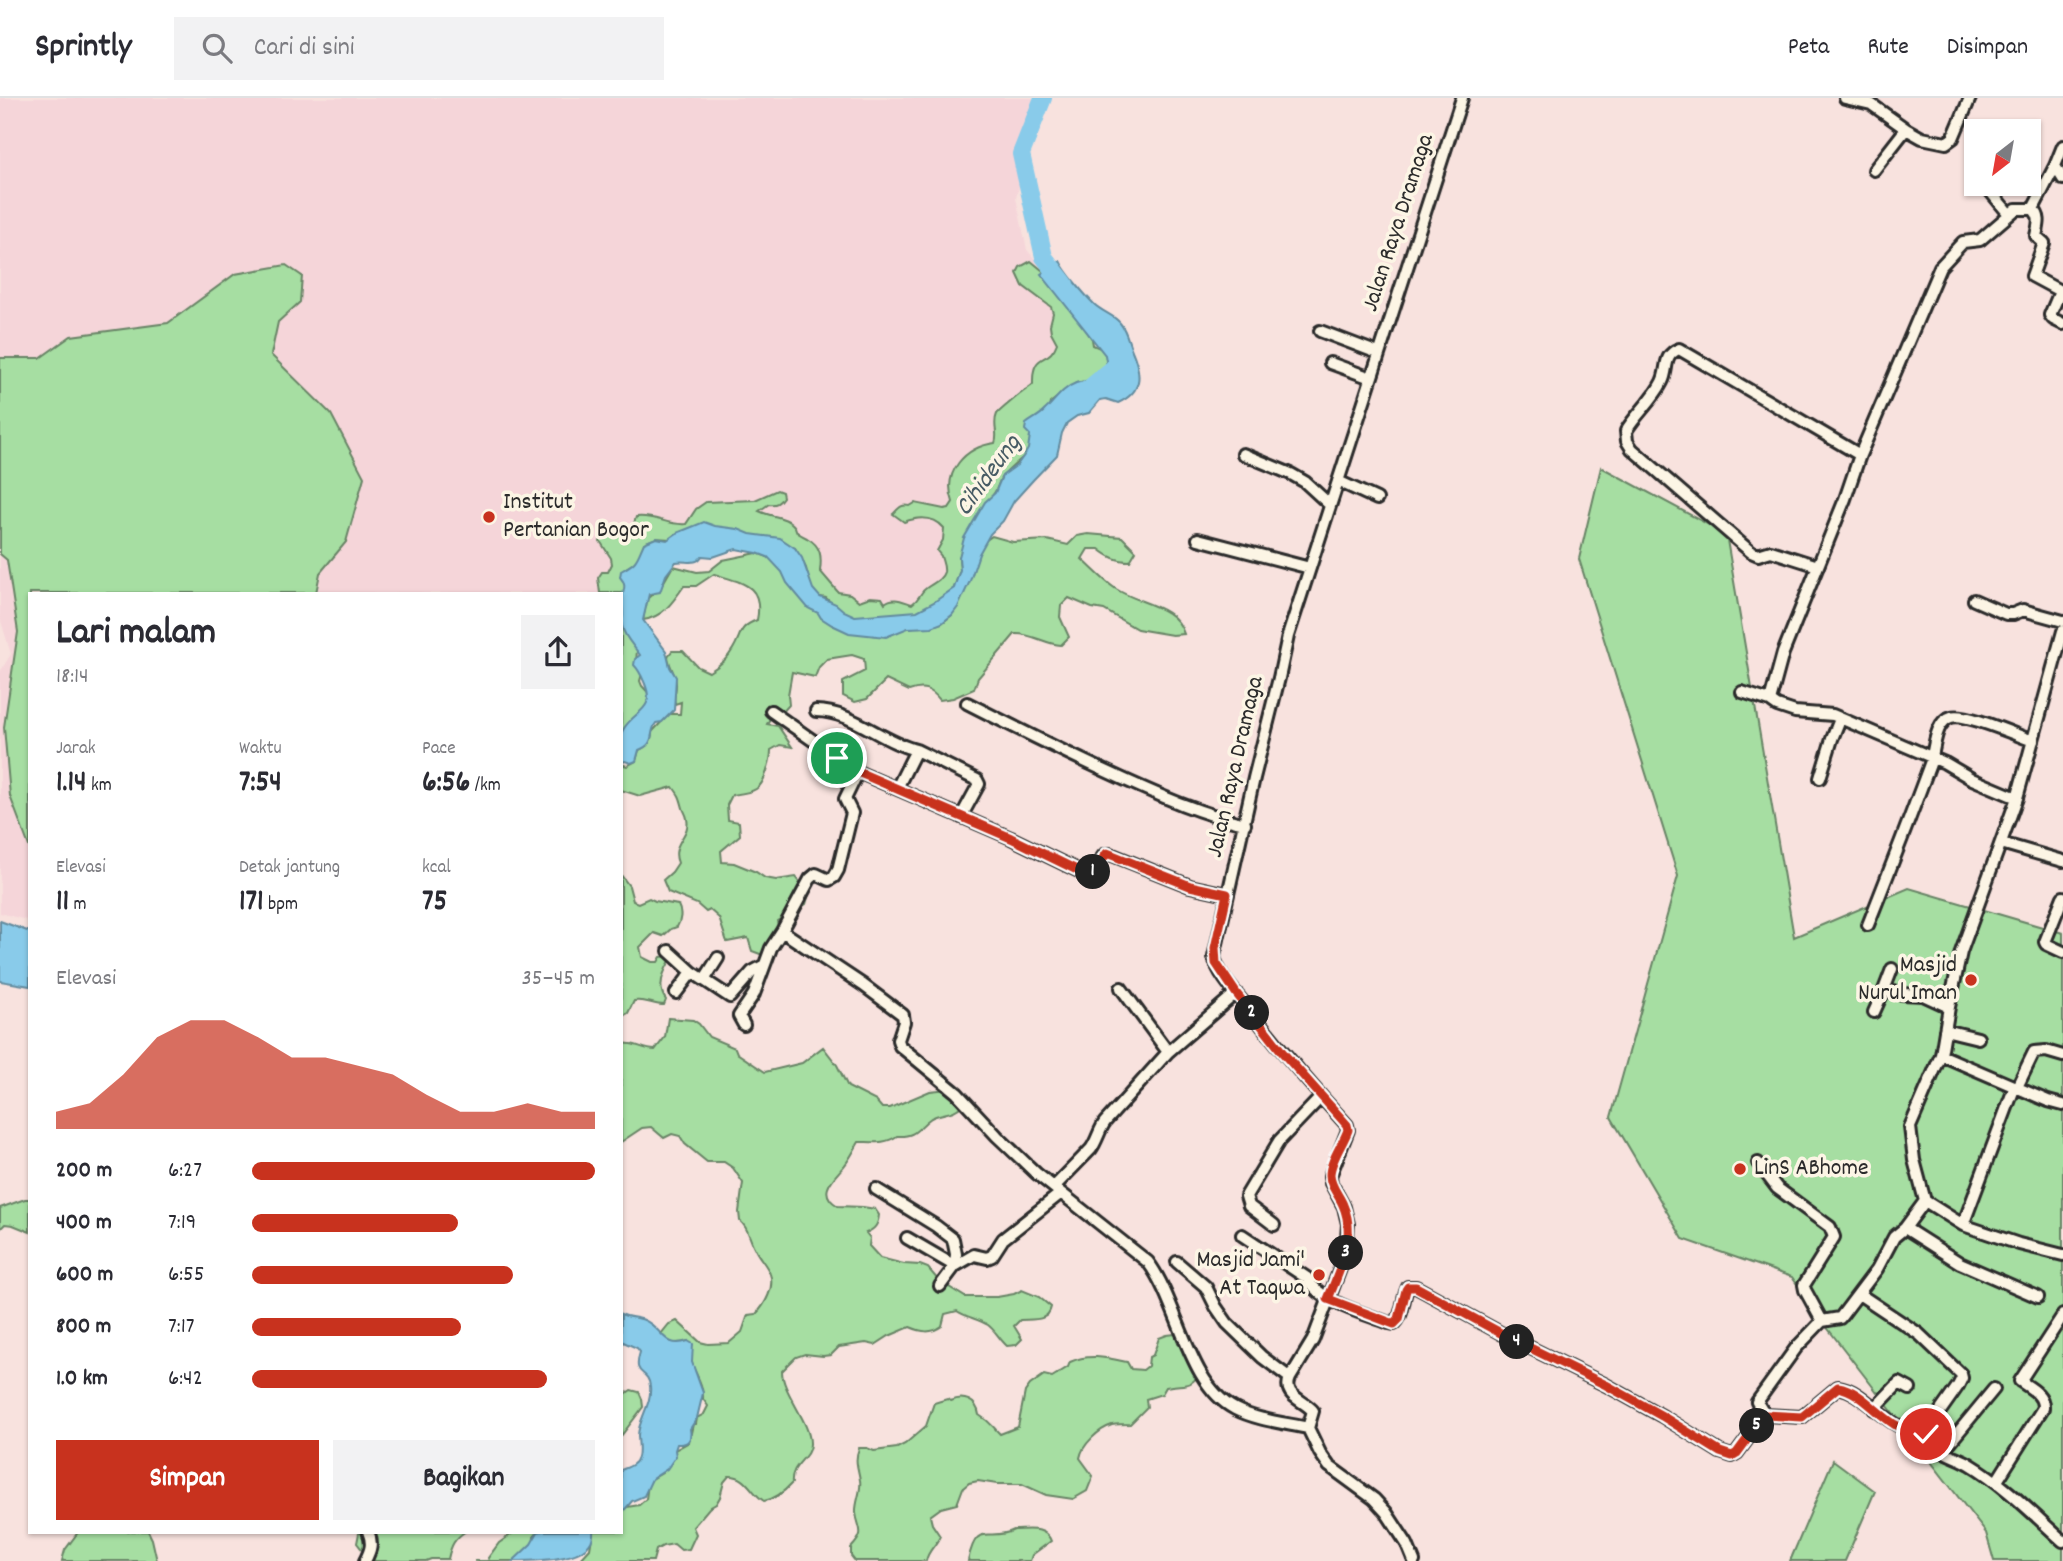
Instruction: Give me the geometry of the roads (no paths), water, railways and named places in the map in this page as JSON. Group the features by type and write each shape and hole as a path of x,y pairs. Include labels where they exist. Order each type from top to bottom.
{"street":[{"name":"Jalan Raya Dramaga","path":"1290,1378 1313,1340 1346,1253 1348,1224 1344,1207 1330,1176 1348,1130 1347,1125 1236,993 1214,957 1288,636 1462,98"},
{"path":"1845,98 1871,104 1906,129 1936,143 1946,143 1953,138 1970,98"},
{"path":"1874,170 1906,129"},
{"path":"2033,209 2063,145"},
{"path":"2055,166 2063,179"},
{"path":"1994,196 2010,214"},
{"path":"1770,701 1783,653 1860,455 1940,267 1964,242 1980,240 2018,207 2033,209 2038,213 2040,225 2036,236 2044,243 2032,276 2058,290 2059,294 2050,315 2063,324"},
{"path":"1320,331 1378,353"},
{"path":"1818,566 1771,551 1758,555 1751,552 1632,449 1627,441 1626,431 1662,381 1667,358 1678,349 1860,455"},
{"path":"1329,363 1371,379"},
{"path":"1243,454 1305,481 1330,505"},
{"path":"1338,481 1377,499"},
{"path":"1198,539 1310,568"},
{"path":"1974,600 2006,614 2023,610 2063,621"},
{"path":"2063,631 2061,649 2017,798 1961,952 1941,1055 1910,1126 1914,1160 1925,1201 1963,1225 2019,1244 2063,1255"},
{"path":"1741,692 1795,712 1825,714 1840,719 2017,798"},
{"path":"967,703 1054,748 1171,801 1245,824"},
{"path":"771,711 858,772 1011,838 1085,874 1092,873 1107,853 1190,886 1227,894"},
{"path":"816,711 824,711 855,722 891,742 916,750 977,780 979,784 961,817"},
{"path":"1868,925 1932,758 1940,725 1947,718 1955,716 2033,741"},
{"path":"1820,778 1840,719"},
{"path":"897,788 916,750"},
{"path":"744,1025 739,1016 754,994 771,948 810,879 816,874 829,880 838,870 852,813 845,799 858,772"},
{"path":"2001,844 2063,861"},
{"path":"2063,897 2045,942 2063,952"},
{"path":"782,931 898,1010 904,1022 898,1040 900,1046 957,1093 1017,1156 1133,1249 1154,1270 1200,1373 1222,1400 1235,1409 1308,1429"},
{"path":"669,950 692,972 730,997 752,972 763,966"},
{"path":"705,980 718,958"},
{"path":"1874,1012 1892,969"},
{"path":"676,993 692,972"},
{"path":"1121,988 1168,1052"},
{"path":"1884,990 1923,995 1949,1007"},
{"path":"940,1286 955,1266 974,1255 987,1258 992,1256 1003,1239 1057,1190 1091,1149 1105,1122 1168,1052 1236,993"},
{"path":"1945,1030 1978,1038"},
{"path":"1963,1225 2016,1086 2034,1052 2046,1051 2063,1056"},
{"path":"1941,1055 2063,1105"},
{"path":"1274,1225 1249,1206 1246,1196 1279,1141 1321,1097"},
{"path":"1758,1163 1777,1188 1830,1227 1834,1237 1804,1285 1822,1321"},
{"path":"876,1189 953,1239 955,1266"},
{"path":"1765,1415 1757,1402 1796,1348 1822,1321 1840,1318 1877,1269 1894,1237 1905,1228 1925,1201"},
{"path":"1905,1228 1960,1263 2038,1297"},
{"path":"1242,1235 1306,1277 1311,1287 1328,1299 1394,1324 1399,1319 1406,1290 1408,1287 1416,1287 1508,1337 1606,1385 1720,1452 1732,1456 1737,1453 1765,1415"},
{"path":"907,1238 955,1266"},
{"path":"1177,1262 1206,1287 1227,1323 1262,1357 1290,1378 1288,1390 1313,1411 1308,1429 1329,1466 1374,1499 1386,1512 1407,1544 1414,1561"},
{"path":"1859,1294 1919,1334 1961,1374 1958,1386 1926,1434"},
{"path":"1997,1481 2043,1408 2044,1401 2040,1395 2020,1381 2063,1315"},
{"path":"1874,1409 1899,1383 1910,1389"},
{"path":"1765,1415 1802,1417 1841,1387 1894,1424 1926,1434"},
{"path":"1942,1452 1994,1389"},
{"path":"1926,1434 1942,1452 1967,1462 1997,1481 2063,1541"},
{"path":"365,1561 371,1550 370,1534"}],"water":[{"path":"1060,261 1090,300 1122,326 1137,365 1137,386 1133,393 1118,403 1100,400 1089,413 1077,416 1067,423 1057,455 1014,501 1003,521 990,534 952,615 932,627 908,628 886,637 849,633 808,608 768,557 736,549 713,557 702,556 694,562 676,562 666,575 660,592 649,594 643,620 666,651 676,677 674,710 662,722 656,723 650,741 639,750 636,761 623,762 623,730 646,705 648,693 634,665 635,659 640,655 623,630 624,587 620,577 621,571 636,560 644,543 656,538 667,540 704,522 750,534 780,538 795,548 802,558 813,589 820,597 855,616 917,611 954,588 960,570 959,557 964,538 985,502 995,493 1002,476 1017,465 1028,449 1030,435 1025,430 1026,424 1071,385 1083,381 1104,381 1107,367 1105,355 1041,274"},
{"path":"0,921 28,931 28,986 0,981"},
{"path":"623,1315 644,1320 674,1343 688,1341 693,1344 692,1362 703,1393 688,1441 677,1444 676,1456 667,1469 652,1479 644,1496 632,1501 623,1512 623,1469 637,1460 639,1429 650,1393 649,1380 638,1366 640,1352 623,1342"},
{"path":"537,1534 592,1534 591,1541 576,1554 536,1561 513,1561 531,1544"}],"waterway":[{"name":"Cihideung","path":"1043,98 1021,154 1044,257 1065,284"},
{"name":"Cihideung","path":"1080,398 1122,361"}],"place":[{"name":"Institut Pertanian Bogor","path":"489,517"},
{"name":"Masjid Nurul Iman","path":"1971,980"},
{"name":"LinS ABhome","path":"1740,1169"},
{"name":"Masjid Jami' At Taqwa","path":"1319,1275"}]}
